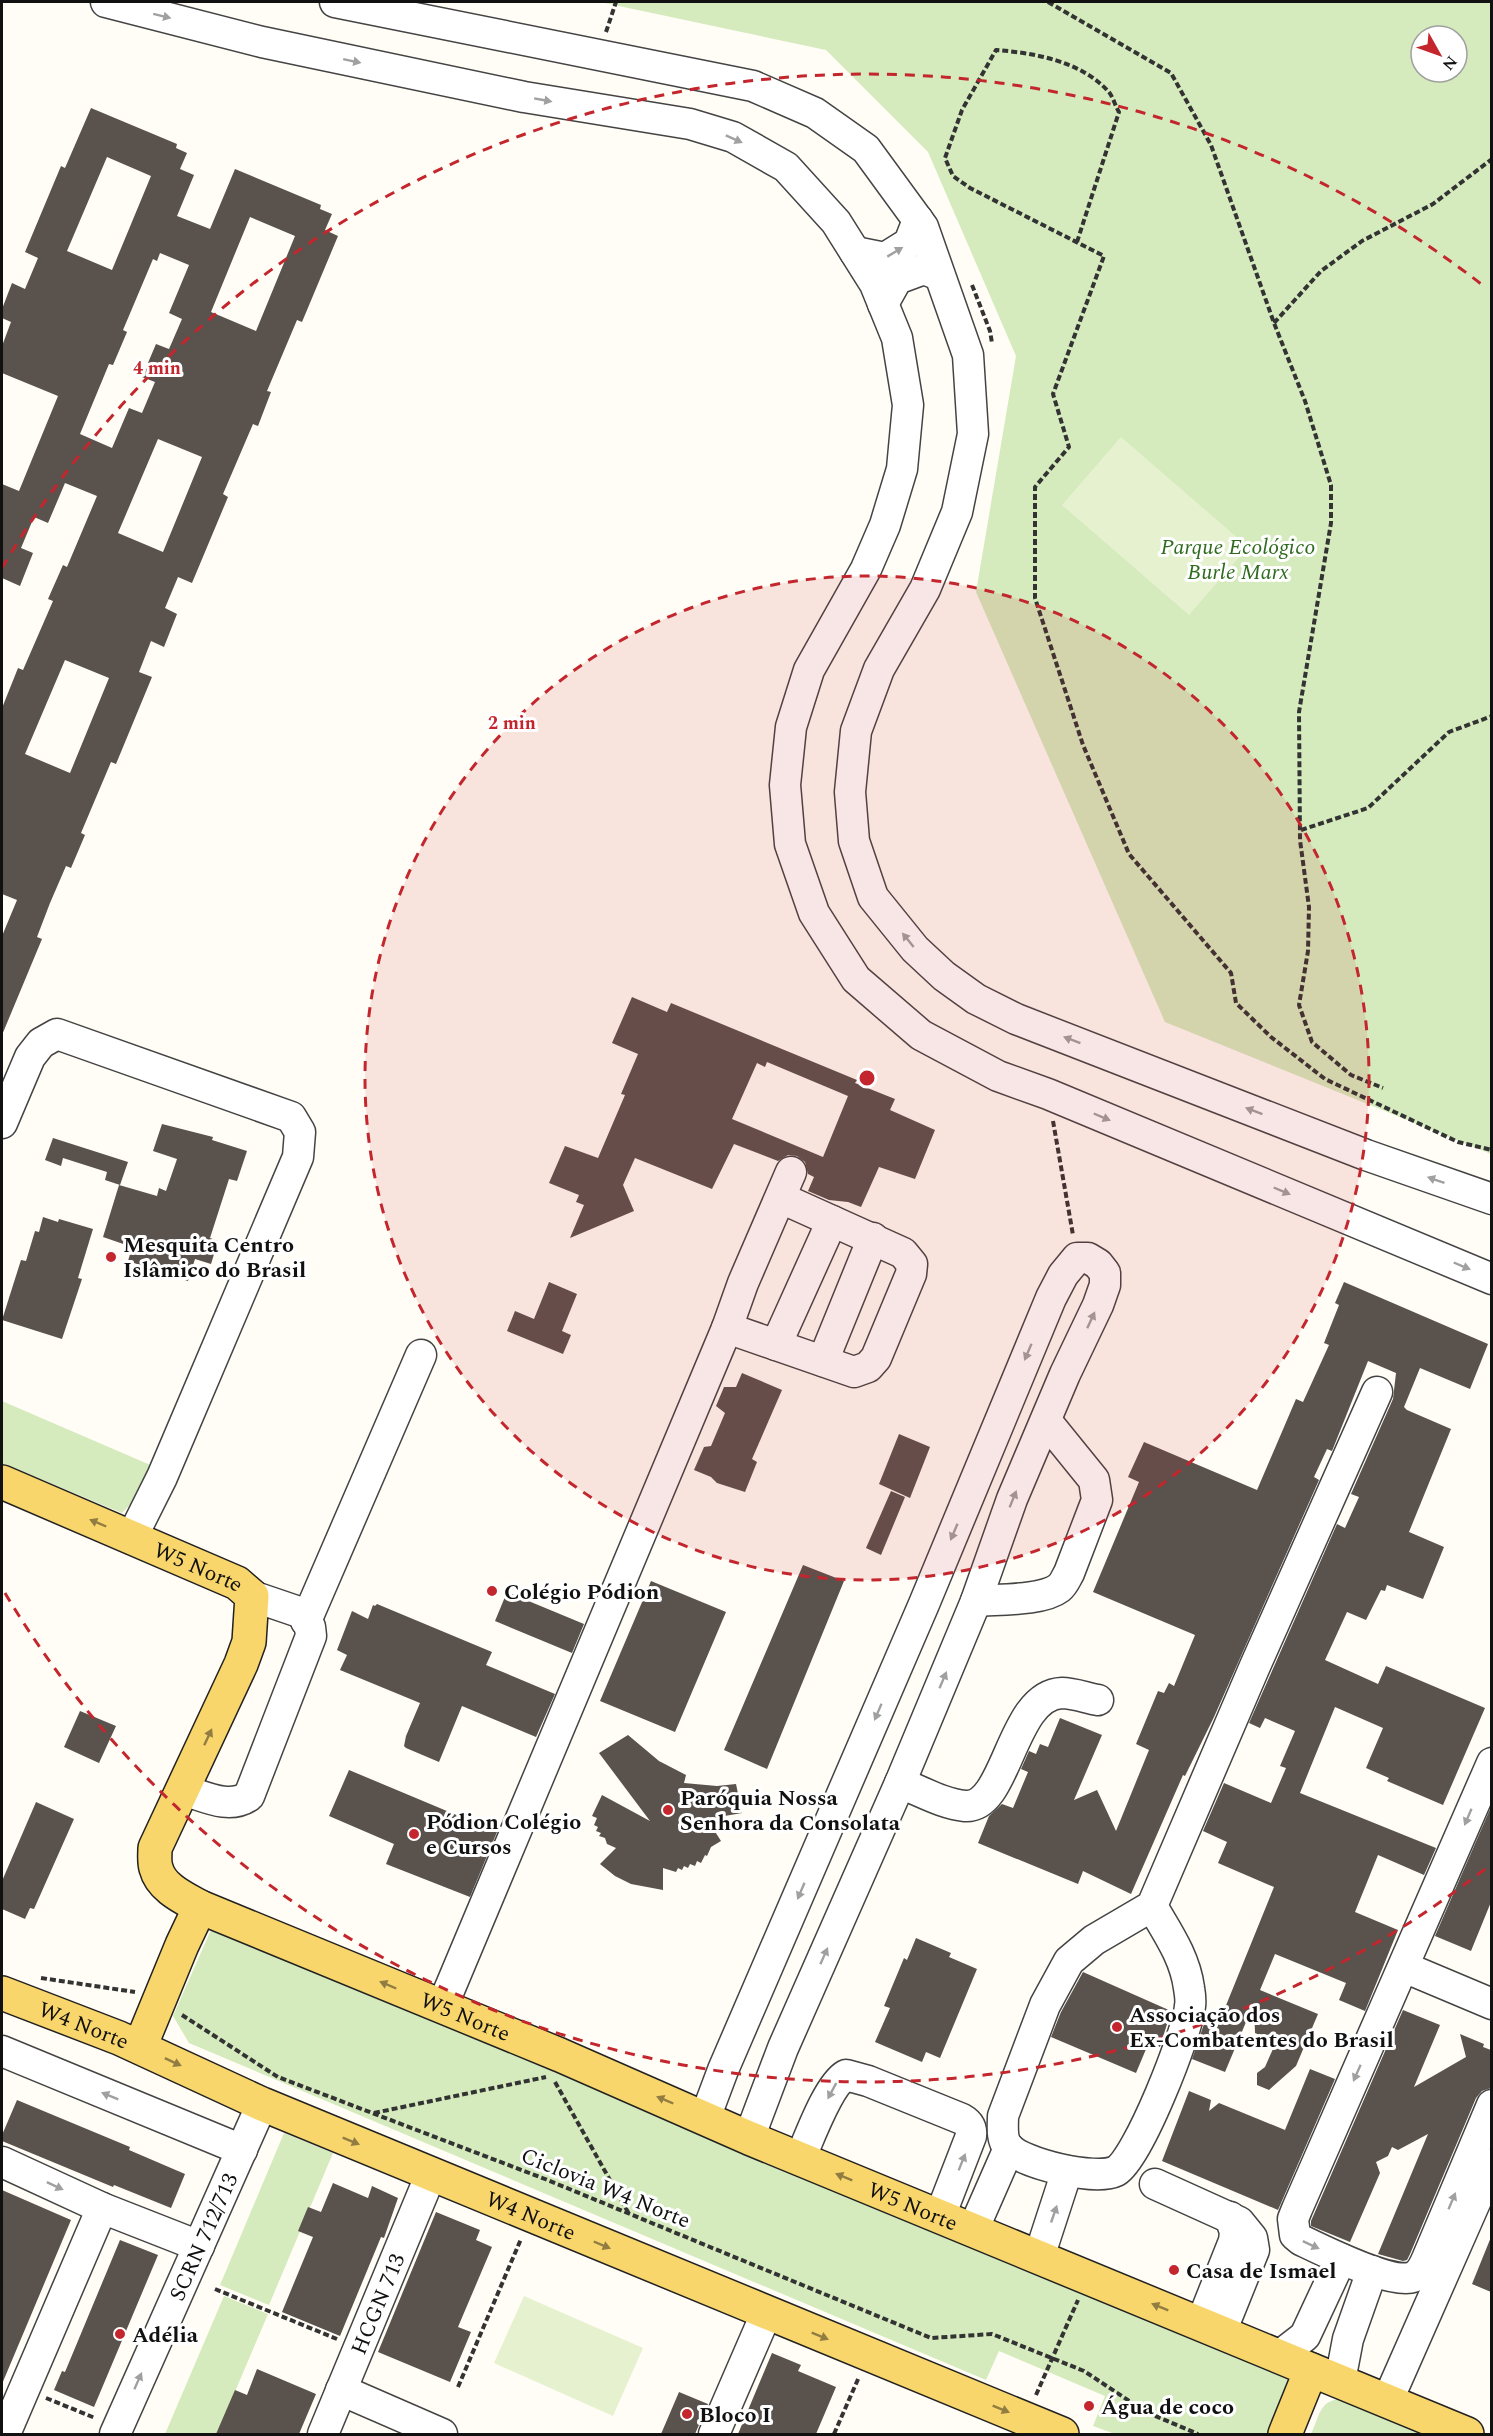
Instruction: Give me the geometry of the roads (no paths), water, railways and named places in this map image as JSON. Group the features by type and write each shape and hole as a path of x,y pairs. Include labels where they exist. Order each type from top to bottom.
{"main road":[{"name":"W5 Norte","path":"2,1482 237,1583 252,1596 249,1642 241,1664 155,1848 156,1869 163,1882 182,1897 200,1907 749,2138 1467,2434"},
{"path":"140,2047 200,1907"},
{"name":"W4 Norte","path":"11,1994 140,2047 262,2104 766,2314 1062,2434"},
{"path":"1285,2434 1326,2375"}],"street":[{"path":"106,2 262,42 524,97 690,124 733,137 786,166 836,222 875,284 897,338 908,405 902,469 885,525 866,568 808,670 791,727 785,785 790,844 814,913 856,979 921,1035 998,1076 1048,1094 1491,1279"},
{"path":"335,2 753,86 815,113 866,149 922,227 968,355 974,434 957,512 925,589 879,669 856,731 850,792 854,841 873,897 915,949 944,976 976,999 1016,1019 1366,1155 1491,1199"},
{"path":"855,252 885,258 909,243 918,220"},
{"path":"883,304 897,279 924,269 939,275"},
{"path":"2,1123 30,1057 41,1043 57,1034 291,1117 300,1132 298,1156 162,1477 132,1537"},
{"path":"442,2007 727,1328 743,1283 786,1185 832,1221 903,1253 912,1264 911,1274 876,1358 868,1367 854,1372 727,1328"},
{"path":"776,1345 832,1221"},
{"path":"823,1361 873,1238"},
{"path":"705,2118 924,1604 1051,1298 1063,1275 1077,1258 1088,1258 1098,1264 1105,1273 1105,1285 1012,1500 972,1611 900,1783 783,2048 749,2138"},
{"path":"306,1621 421,1355"},
{"path":"1152,1905 1182,1958 1189,1988 1190,2007 1179,2049 1128,2161 1118,2171 1104,2175 1067,2171 1024,2157 1009,2148 1003,2133 1003,2116 1046,2005 1069,1961 1094,1940 1152,1905 1377,1392"},
{"path":"924,1604 972,1611 1044,1595 1057,1590 1064,1584 1097,1500 1094,1480 1047,1422"},
{"path":"183,1790 222,1802 240,1803 249,1796 311,1636 302,1613 252,1596"},
{"path":"912,1632 956,1650"},
{"path":"900,1783 951,1802 967,1806 978,1804 993,1787 1028,1718 1046,1698 1062,1693 1098,1700"},
{"path":"1491,1763 1293,2219 1295,2235 1341,2259 1372,2271 1404,2279 1413,2277 1423,2268 1491,2105"},
{"path":"1404,1967 1491,2004"},
{"path":"759,1990 800,2009"},
{"path":"742,2029 783,2048"},
{"path":"2,2051 242,2150"},
{"path":"800,2159 832,2090 840,2078 846,2075 868,2080 952,2114 968,2123 971,2136 940,2216"},
{"name":"SCRN 712/713","path":"116,2431 262,2104"},
{"path":"973,2230 1009,2148"},
{"path":"2,2162 102,2208 199,2246"},
{"path":"1387,2402 1491,2164"},
{"path":"1039,2257 1067,2171"},
{"name":"HCGN 713","path":"323,2434 431,2174"},
{"path":"1155,2184 1230,2217 1246,2229 1252,2238 1254,2250 1234,2274 1211,2328"},
{"path":"5,2434 102,2208"},
{"path":"1278,2356 1305,2336 1341,2259"},
{"path":"1326,2375 1348,2339 1372,2271"},
{"path":"714,2434 766,2314"},
{"path":"1311,2325 1348,2339"},
{"path":"341,2390 442,2434"}],"place":[{"name":"Mesquita Centro Islâmico do Brasil","path":"111,1257"},
{"name":"Colégio Pódion","path":"492,1591"},
{"name":"Paróquia Nossa Senhora da Consolata","path":"668,1810"},
{"name":"Pódion Colégio e Cursos","path":"414,1834"},
{"name":"Associação dos Ex-Combatentes do Brasil","path":"1117,2027"},
{"name":"Casa de Ismael","path":"1174,2270"},
{"name":"Adélia","path":"120,2334"},
{"name":"Água de coco","path":"1089,2406"},
{"name":"Bloco I","path":"687,2414"}],"park label":[{"name":"Parque Ecológico Burle Marx","path":"1238,558"}]}
